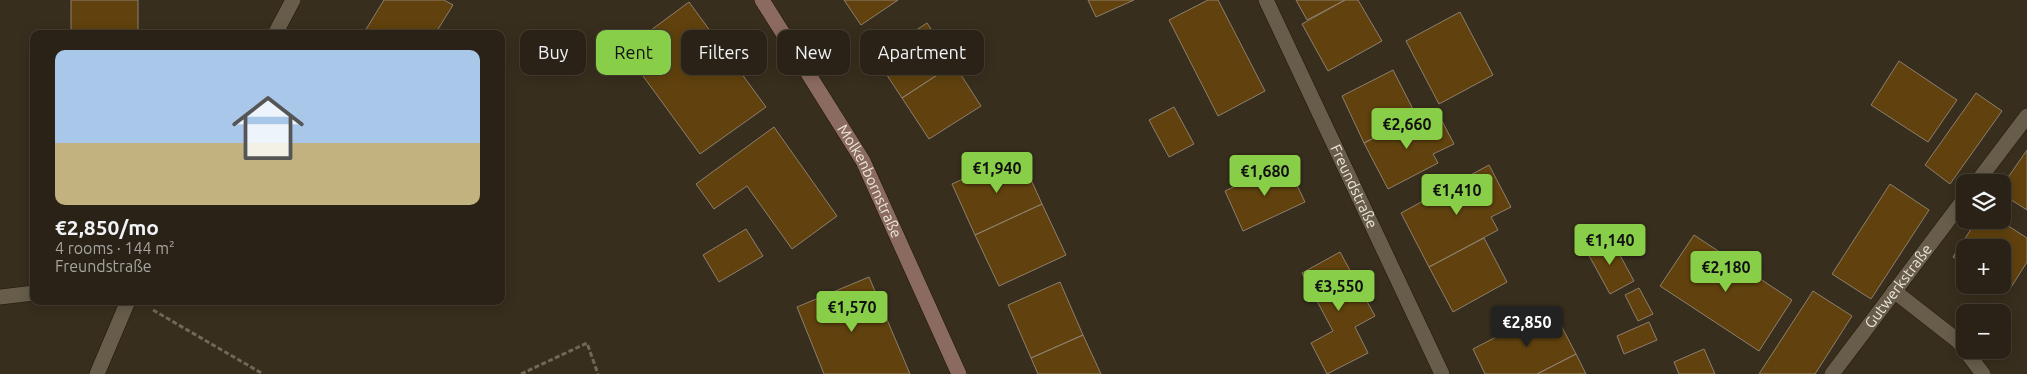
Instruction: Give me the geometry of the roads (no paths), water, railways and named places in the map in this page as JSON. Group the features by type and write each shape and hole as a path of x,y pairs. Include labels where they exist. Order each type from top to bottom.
{"street":[{"path":"277,30 293,0"},
{"name":"Molkenbornstraße","path":"762,0 863,162 959,374"},
{"name":"Freundstraße","path":"1266,0 1442,374"},
{"path":"1983,174 2027,116"},
{"name":"Gutwerkstraße","path":"1832,374 1956,210"},
{"path":"1894,291 1958,341 1983,374"},
{"path":"0,297 30,293"},
{"path":"97,374 126,305"}]}
